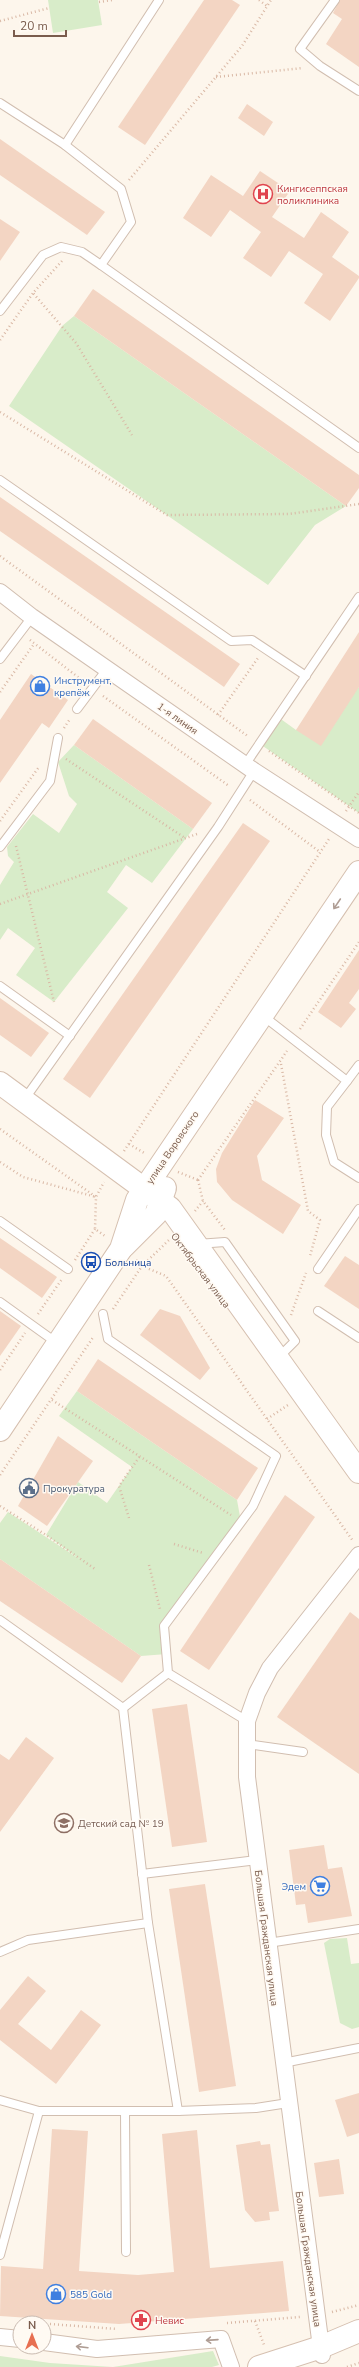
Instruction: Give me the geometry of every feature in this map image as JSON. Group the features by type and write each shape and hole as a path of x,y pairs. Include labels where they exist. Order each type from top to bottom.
{"street":[{"name":"1-я линия","path":"0,592 32,617 249,768 359,839"},
{"name":"улица Воровского","path":"0,1430 121,1249 359,872"},
{"path":"267,1019 359,900"},
{"path":"0,1083 21,1105"},
{"name":"Октябрьская улица","path":"0,1097 21,1105 111,1170 150,1201 189,1245 274,1362 359,1486"},
{"path":"274,1362 359,1472"},
{"name":"Большая Гражданская улица","path":"322,2351 288,2103 247,1777 247,1721 257,1693 270,1668 357,1549"},
{"path":"283,2367 322,2351 359,2331"},
{"path":"0,2337 12,2338"},
{"path":"52,2343 96,2349 221,2339 231,2367"},
{"path":"259,2367 359,2340"}],"lane":[{"path":"65,146 159,0"},
{"path":"335,0 300,49 320,66 359,91"},
{"path":"0,102 65,146 121,189 131,222 101,265"},
{"path":"0,310 43,255 61,247 82,252 359,448"},
{"path":"0,480 231,641 252,640 306,676"},
{"path":"21,1105 218,827 240,793 260,744 359,597"},
{"path":"0,659 32,617"},
{"path":"76,709 107,669"},
{"path":"0,847 50,781 58,738"},
{"path":"0,986 70,1036"},
{"path":"267,1019 348,1081"},
{"path":"359,1065 327,1106 326,1135 334,1162 359,1178"},
{"path":"318,1269 359,1209"},
{"path":"0,1221 68,1270"},
{"path":"189,1245 225,1242 295,1341 274,1362"},
{"path":"0,1302 58,1344"},
{"path":"318,1311 359,1338"},
{"path":"103,1314 108,1340 276,1456 253,1506 164,1626 168,1673"},
{"path":"0,1620 123,1708 148,1923 178,2111"},
{"path":"168,1673 247,1721"},
{"path":"123,1708 168,1673"},
{"path":"247,1744 303,1752"},
{"path":"142,1874 257,1860"},
{"path":"0,1952 28,1940 148,1923"},
{"path":"268,1943 359,1929"},
{"path":"283,2063 359,2048"},
{"path":"0,2100 39,2111 125,2112 256,2108 288,2103"},
{"path":"0,2255 39,2111"},
{"path":"125,2112 126,2252"}],"path":[{"path":"99,2 112,0"},
{"path":"259,0 267,6"},
{"path":"121,189 242,46 271,0"},
{"path":"0,21 49,8"},
{"path":"216,77 320,66"},
{"path":"0,340 32,293 73,250"},
{"path":"32,293 76,343 132,435"},
{"path":"0,412 167,515 289,514 359,504"},
{"path":"0,556 218,715 359,813"},
{"path":"19,633 92,688 320,852"},
{"path":"0,692 34,644"},
{"path":"218,715 266,648"},
{"path":"58,738 76,709"},
{"path":"0,821 38,769 55,752 185,838"},
{"path":"0,1370 95,1228 96,1197 111,1170 359,792"},
{"path":"0,904 218,827"},
{"path":"12,830 54,1002"},
{"path":"203,1201 198,1180 281,1063 294,1040 359,942"},
{"path":"281,1063 308,1211 320,1220 309,1262"},
{"path":"0,1129 96,1197"},
{"path":"0,1162 23,1177 96,1197"},
{"path":"95,1228 142,1266 166,1276 357,1549"},
{"path":"285,1326 295,1307 307,1269"},
{"path":"52,1400 241,1522"},
{"path":"129,1518 119,1486 140,1456"},
{"path":"0,1506 46,1535 95,1570"},
{"path":"174,1544 215,1557"},
{"path":"149,1565 164,1626"},
{"path":"347,2367 359,2363"}],"green space":[{"path":"48,0 98,0 102,25 53,33"},
{"path":"74,316 346,506 315,525 268,585 9,406 62,326"},
{"path":"359,687 359,813 260,744 278,717 296,730"},
{"path":"74,745 193,829 152,883 126,865 107,892 128,908 54,1002 16,975 35,948 8,928 0,940 0,885 14,862 8,856 7,847 33,814 59,833 77,804 69,796 58,762"},
{"path":"77,1391 237,1500 241,1522 164,1625 167,1654 141,1656 0,1559 0,1523 8,1512 81,1560 46,1535 78,1482 107,1503 132,1467 59,1416"},
{"path":"347,1938 351,1964 359,1963 359,2027 352,2029 340,2023 324,1943 330,1939"},
{"path":"213,2351 219,2365 212,2367 113,2367"},
{"path":"0,2356 50,2363 113,2367 0,2367"}],"building":[{"path":"204,0 232,0 240,5 145,145 118,127"},
{"path":"340,0 359,0 359,67 326,44 342,19 333,13"},
{"path":"247,104 273,122 264,136 238,118"},
{"path":"0,139 105,212 87,235 0,175"},
{"path":"260,171 290,191 272,217 304,238 321,212 349,232 332,257 359,276 359,278 330,321 304,303 323,274 289,251 271,277 243,258 261,232 230,210 211,237 183,218 211,175 243,196"},
{"path":"0,219 20,232 0,261"},
{"path":"93,289 359,475 359,488 346,506 74,316"},
{"path":"0,497 240,664 224,687 0,531"},
{"path":"359,632 359,687 321,746 296,730"},
{"path":"31,674 68,700 49,728 42,723 0,783 0,720"},
{"path":"93,719 212,803 193,829 74,745"},
{"path":"243,823 270,841 90,1098 63,1079"},
{"path":"359,950 359,989 349,1003 356,1009 341,1028 318,1012"},
{"path":"0,998 49,1033 31,1057 0,1035"},
{"path":"255,1100 284,1118 257,1156 262,1180 301,1205 283,1234 232,1200 217,1182 216,1169 222,1153"},
{"path":"0,1238 57,1277 42,1298 0,1268"},
{"path":"345,1256 359,1265 359,1309 324,1286"},
{"path":"160,1309 180,1316 210,1368 200,1380 140,1335"},
{"path":"0,1311 21,1326 0,1356"},
{"path":"98,1359 258,1468 237,1500 77,1391"},
{"path":"58,1436 93,1461 47,1526 18,1506"},
{"path":"285,1495 315,1517 209,1670 180,1651"},
{"path":"0,1559 141,1656 122,1683 0,1601"},
{"path":"350,1612 359,1619 359,1774 277,1717"},
{"path":"187,1704 207,1842 172,1847 152,1709"},
{"path":"26,1737 54,1758 0,1832 0,1754 9,1760"},
{"name":"Эдем","path":"324,1845 328,1869 342,1867 352,1916 308,1923 305,1904 296,1905 289,1850"},
{"path":"205,1884 236,2086 199,2092 169,1889"},
{"path":"28,1976 46,1991 18,2024 51,2050 81,2010 101,2025 56,2084 0,2040 0,2010"},
{"path":"359,2093 359,2133 347,2137 335,2100"},
{"path":"52,2129 88,2131 79,2271 138,2275 174,2272 162,2134 197,2130 210,2268 283,2261 289,2311 119,2324 52,2319 52,2315 0,2316 1,2266 43,2269"},
{"path":"260,2141 261,2145 270,2144 279,2211 269,2212 270,2220 255,2222 245,2210 236,2145"},
{"path":"339,2159 344,2194 319,2197 314,2163"}],"place":[{"name":"Кингисеппская поликлиника","path":"263,194"},
{"name":"Инструмент, крепёж","path":"40,686"},
{"name":"Больница","path":"91,1262"},
{"name":"Прокуратура","path":"29,1488"},
{"name":"Детский сад № 19","path":"64,1823"},
{"name":"Эдем","path":"320,1886"},
{"name":"585 Gold","path":"56,2294"},
{"name":"Невис","path":"141,2320"}]}
